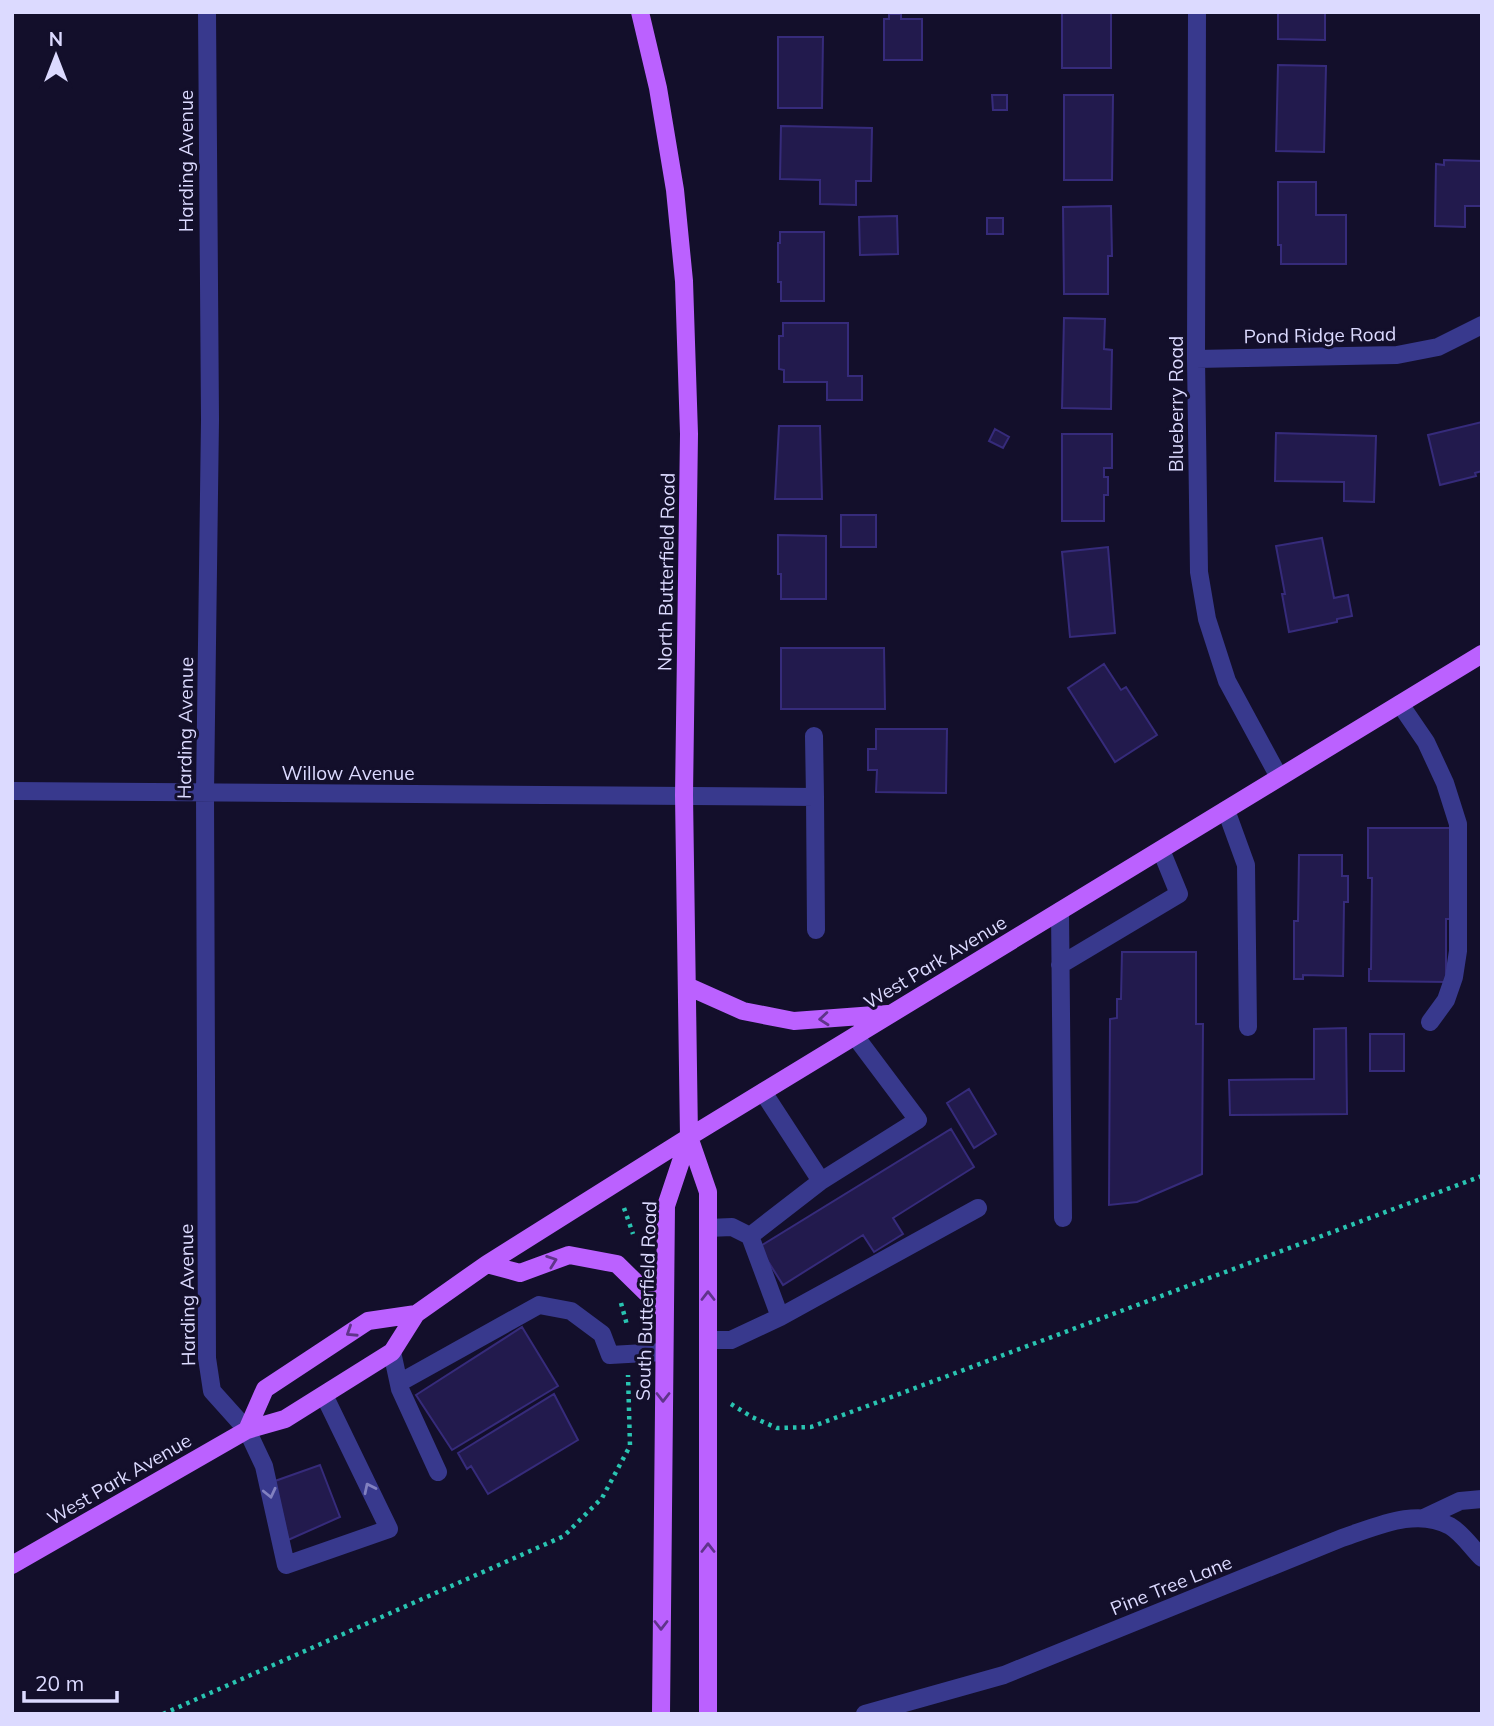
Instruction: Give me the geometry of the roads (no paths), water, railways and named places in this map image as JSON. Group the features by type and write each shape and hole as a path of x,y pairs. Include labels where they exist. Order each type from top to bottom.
{"main road":[{"name":"North Butterfield Road","path":"640,12 658,88 675,190 684,281 689,434 684,795 689,1137"},
{"name":"West Park Avenue","path":"12,1565 247,1430 285,1419 324,1395 392,1352 416,1314 487,1264 689,1137 1482,653"},
{"path":"687,986 743,1011 794,1021 892,1014"},
{"path":"689,1137 708,1192 708,1714"},
{"name":"South Butterfield Road","path":"661,1714 666,1206 689,1137"},
{"path":"487,1264 520,1273 569,1255 617,1264 664,1310"},
{"name":"West Park Avenue","path":"247,1430 265,1389 368,1321 416,1314"}],"street":[{"name":"Harding Avenue","path":"207,12 206,166 210,420 205,793 207,1358 212,1391 247,1430 264,1466 286,1565 389,1529 324,1395"},
{"name":"Blueberry Road","path":"1197,12 1196,359 1199,572 1207,619 1227,681 1279,777"},
{"name":"Pond Ridge Road","path":"1196,359 1397,355 1438,347 1482,325"},
{"path":"1400,704 1426,741 1446,783 1458,824 1458,951 1454,978 1446,1000 1430,1022"},
{"path":"814,736 816,930"},
{"name":"Willow Avenue","path":"12,791 815,797"},
{"path":"1226,810 1246,865 1248,1027"},
{"path":"1060,965 1179,894 1161,850"},
{"path":"1060,911 1063,1218"},
{"path":"750,1236 821,1181 918,1120 855,1036"},
{"path":"763,1092 821,1181"},
{"path":"708,1340 732,1340 780,1317 978,1208"},
{"path":"708,1228 732,1227 750,1236 780,1317"},
{"path":"399,1383 539,1305 571,1311 602,1334 610,1355 663,1352"},
{"path":"392,1352 399,1383 438,1472"},
{"path":"1424,1518 1460,1501 1482,1499"},
{"name":"Pine Tree Lane","path":"865,1714 1004,1675 1342,1538 1395,1520 1424,1518 1451,1527 1482,1558"}]}
